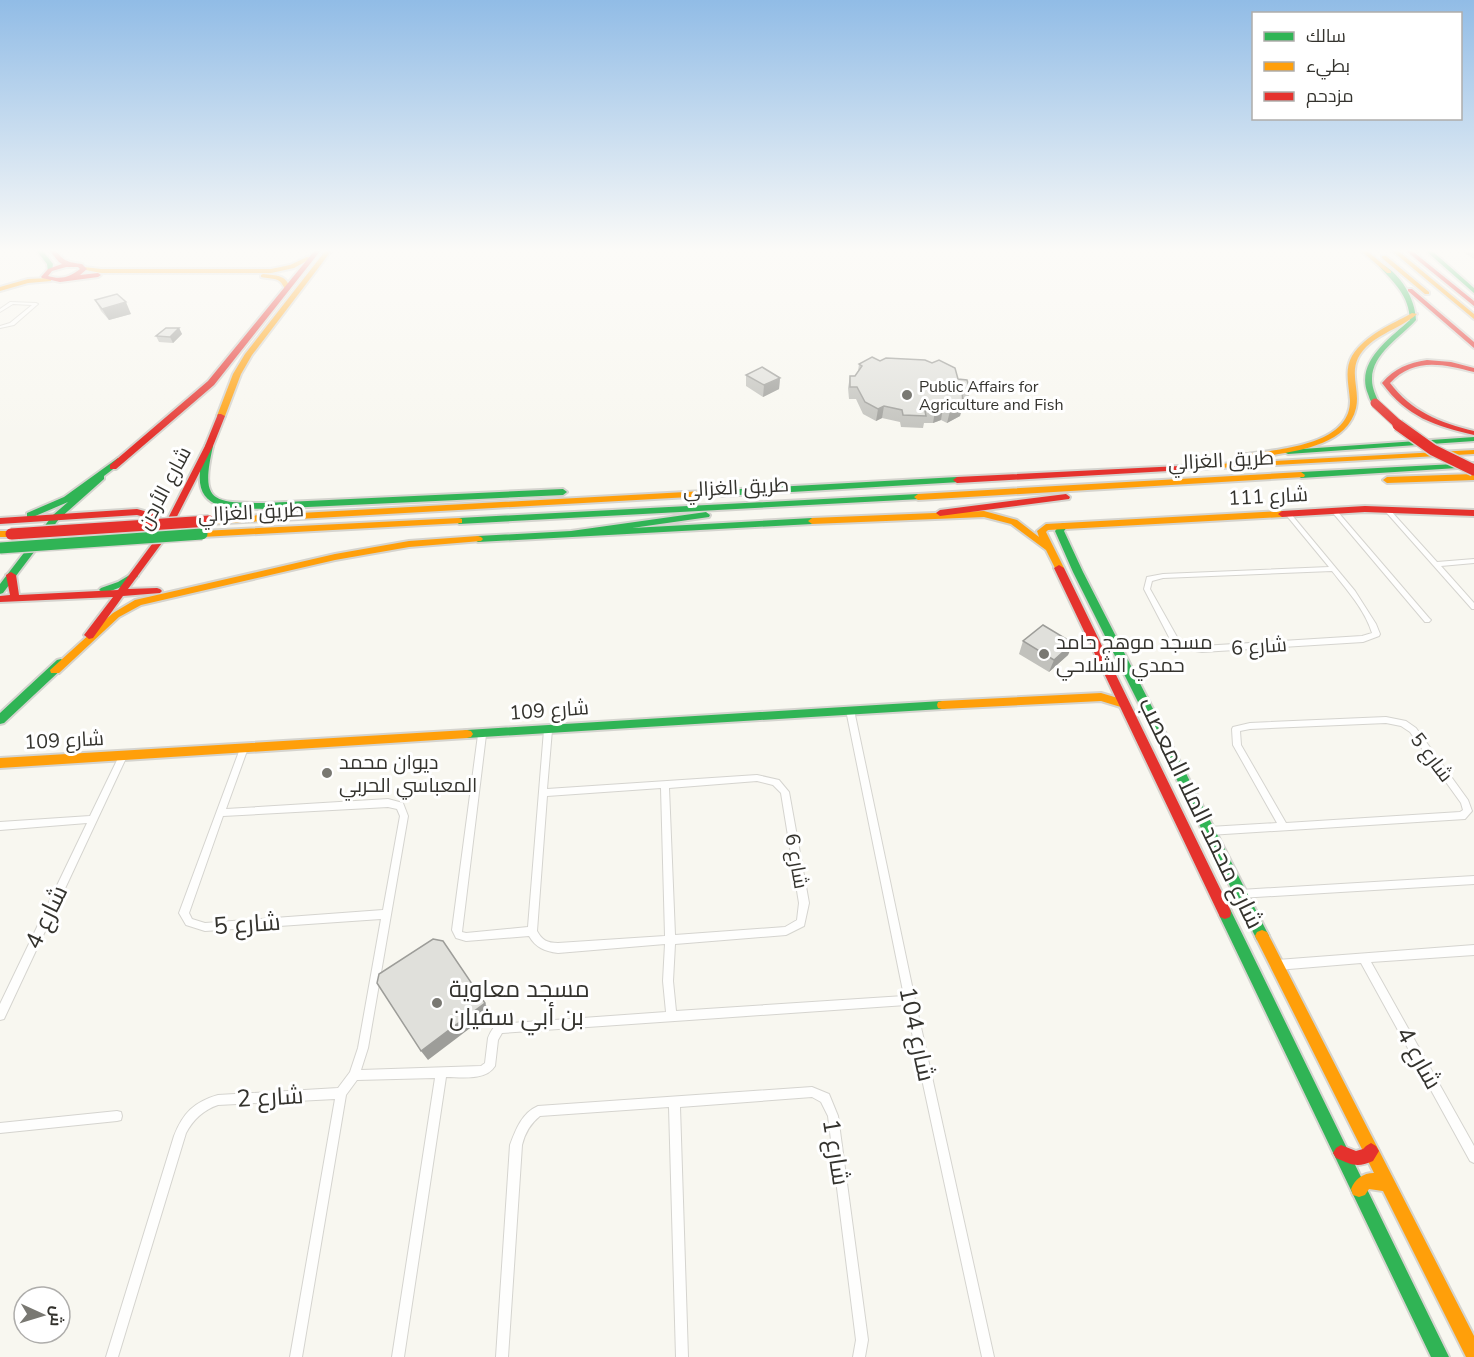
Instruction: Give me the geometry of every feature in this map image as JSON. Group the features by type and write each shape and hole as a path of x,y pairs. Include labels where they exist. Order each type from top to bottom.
{"main road":[{"name":"شارع الأردن","path":"0,591 56,517 211,383 268,313"},
{"name":"شارع الأردن","path":"0,720 55,670 98,625 163,536 209,446 237,374 249,354 280,313"},
{"path":"1436,313 1474,346"},
{"path":"1438,313 1474,341"},
{"path":"1450,313 1474,334"},
{"path":"1414,314 1413,320 1376,359 1370,370 1368,379 1375,403 1399,429 1422,445 1474,470"},
{"path":"1247,456 1317,442 1341,431 1350,421 1353,408 1350,377 1354,359 1372,340 1414,314"},
{"path":"264,318 255,333 265,333"},
{"path":"1474,369 1440,364 1406,365 1390,373 1386,383 1401,405 1412,412 1432,422 1474,433"},
{"path":"1153,468 1247,456 1474,439"},
{"path":"209,446 200,480 202,490 213,501 236,506 369,502 524,493 772,489"},
{"name":"طريق الغزالي","path":"5,534 209,520 1153,468 1474,453"},
{"path":"0,521 36,513 56,505 120,460"},
{"name":"طريق الغزالي","path":"0,548 202,534 1139,485 1474,465"},
{"path":"1226,479 1334,481 1474,477"},
{"path":"940,513 1113,492 1139,485"},
{"path":"574,533 715,514 761,505"},
{"name":"شارع 111","path":"1064,526 1365,509 1474,513"},
{"path":"0,521 146,513 156,517 163,536"},
{"path":"55,670 116,615 149,598 335,556 393,547 574,533 940,513 984,513 1005,518 1031,531 1048,548"},
{"path":"1048,548 1041,529 1064,526"},
{"name":"شارع محمد الملا المعصب","path":"1064,526 1059,531 1078,572 1474,1354"},
{"name":"شارع محمد الملا المعصب","path":"1048,548 1440,1357"},
{"path":"1060,573 1078,572"},
{"path":"11,575 13,592 17,599"},
{"path":"68,596 110,589 133,576"},
{"path":"0,599 191,589"},
{"path":"1101,697 1108,694 1115,686"},
{"name":"شارع 109","path":"0,763 482,735 850,710 1101,697 1124,704"},
{"path":"1341,1153 1363,1159 1371,1151"},
{"path":"1359,1189 1362,1184 1373,1180 1388,1185"}],"street":[{"path":"0,327 12,324 25,313"},
{"path":"1388,511 1474,608"},
{"path":"1335,512 1427,620"},
{"name":"شارع 6","path":"1289,515 1334,570 1376,627 1376,634 1371,638 1202,649 1185,647 1174,639 1148,590 1149,579 1163,576 1334,570"},
{"path":"1436,564 1474,561"},
{"name":"شارع 104","path":"850,710 910,1000 988,1357"},
{"name":"شارع 5","path":"1209,831 1284,827 1462,816 1468,811 1465,802 1413,730 1403,723 1375,720 1250,726 1236,729 1237,745 1284,827"},
{"path":"482,735 457,930 459,935 466,937 532,931 548,730"},
{"name":"شارع 5","path":"244,748 184,913 189,922 205,927 385,914"},
{"name":"شارع 4","path":"0,1015 123,756"},
{"name":"شارع 6","path":"532,931 537,943 546,947 558,948 786,931 801,923 804,903 785,792 776,782 757,778 544,793"},
{"path":"665,785 670,940 668,981 671,1016"},
{"path":"220,813 388,803 400,806 404,816 385,914 365,1040 354,1075 341,1093 296,1357"},
{"path":"0,826 93,819"},
{"path":"1240,894 1474,880"},
{"path":"1277,964 1474,950"},
{"name":"شارع 4","path":"1364,959 1474,1157"},
{"path":"354,1075 482,1071 490,1066 494,1038 499,1029 504,1028 910,1000"},
{"path":"398,1357 441,1073"},
{"name":"شارع 1","path":"502,1357 516,1145 525,1122 538,1111 812,1092 825,1098 832,1116 861,1328 862,1340 859,1357"},
{"name":"شارع 2","path":"112,1357 179,1136 188,1119 201,1106 218,1100 341,1093"},
{"path":"674,1101 682,1357"},
{"path":"0,1128 117,1116"}],"building":[{"path":"166,328 179,328 170,337 156,336"},
{"name":"Public Affairs for Agriculture and Fish","path":"872,357 880,361 886,358 925,360 932,363 939,360 955,368 958,379 967,380 970,391 962,391 963,404 950,411 943,408 925,411 926,416 903,415 902,410 884,406 878,409 865,402 857,387 850,387 850,376 855,376 862,366 859,364"},
{"path":"762,367 780,378 764,385 746,375"},
{"path":"1043,625 1073,643 1054,660 1023,641"},
{"name":"مسجد معاوية بن أبي سفيان","path":"433,939 443,941 485,1003 421,1051 377,983 379,974"}],"traffic: fast":[{"path":"1375,403 1368,380 1372,363 1384,347 1413,320 1413,313"},
{"path":"1288,452 1474,439"},
{"path":"209,446 204,466 205,491 210,498 219,503 231,505 265,506 563,492"},
{"path":"30,515 67,499 121,460"},
{"path":"1301,475 1473,465"},
{"path":"0,591 56,517 101,477"},
{"path":"722,493 957,480"},
{"path":"459,521 918,497"},
{"path":"574,533 706,515"},
{"path":"478,539 812,521"},
{"path":"1064,526 1059,531 1078,572 1262,936"},
{"path":"0,548 202,534"},
{"path":"104,590 121,584 133,576"},
{"path":"0,720 61,663"},
{"path":"467,734 942,705"},
{"path":"1225,913 1440,1357"}],"traffic: slow":[{"path":"221,416 237,374 249,354 280,313"},
{"path":"1470,313 1474,317"},
{"path":"1248,456 1310,445 1339,431 1348,420 1353,407 1351,369 1355,357 1367,343 1414,314"},
{"path":"1200,467 1474,452"},
{"path":"918,497 1301,475"},
{"path":"1387,480 1474,477"},
{"path":"209,521 722,493"},
{"path":"812,521 984,514 1014,522 1048,548"},
{"path":"1059,568 1041,531 1046,527 1282,514"},
{"path":"202,534 459,521"},
{"path":"0,534 11,534"},
{"path":"55,670 116,615 138,602 335,557 409,544 478,539"},
{"path":"942,705 1101,697 1124,704"},
{"path":"0,763 467,734"},
{"path":"1262,936 1474,1354"},
{"path":"1359,1189 1368,1181 1388,1185"}],"traffic: jam":[{"path":"113,467 211,383 267,313"},
{"path":"1437,313 1474,346"},
{"path":"1474,370 1439,363 1415,364 1404,368 1386,383 1404,403 1424,417 1474,433"},
{"path":"1375,403 1421,442 1474,470"},
{"path":"89,635 163,536 209,446 221,416"},
{"path":"957,480 1200,467"},
{"path":"940,513 1066,497"},
{"path":"1282,514 1365,509 1474,513"},
{"path":"0,521 137,512 156,517 163,536"},
{"path":"11,534 209,521"},
{"path":"1059,568 1225,913"},
{"path":"11,575 13,592 17,599"},
{"path":"0,599 157,591"},
{"path":"1341,1153 1356,1159 1368,1156 1371,1151"}],"place":[{"name":"Public Affairs for Agriculture and Fish","path":"907,395"},
{"name":"مسجد موهج حامد حمدي الشلاحي","path":"1044,654"},
{"name":"ديوان محمد المعباسي الحربي","path":"327,773"},
{"name":"مسجد معاوية بن أبي سفيان","path":"437,1003"}]}
